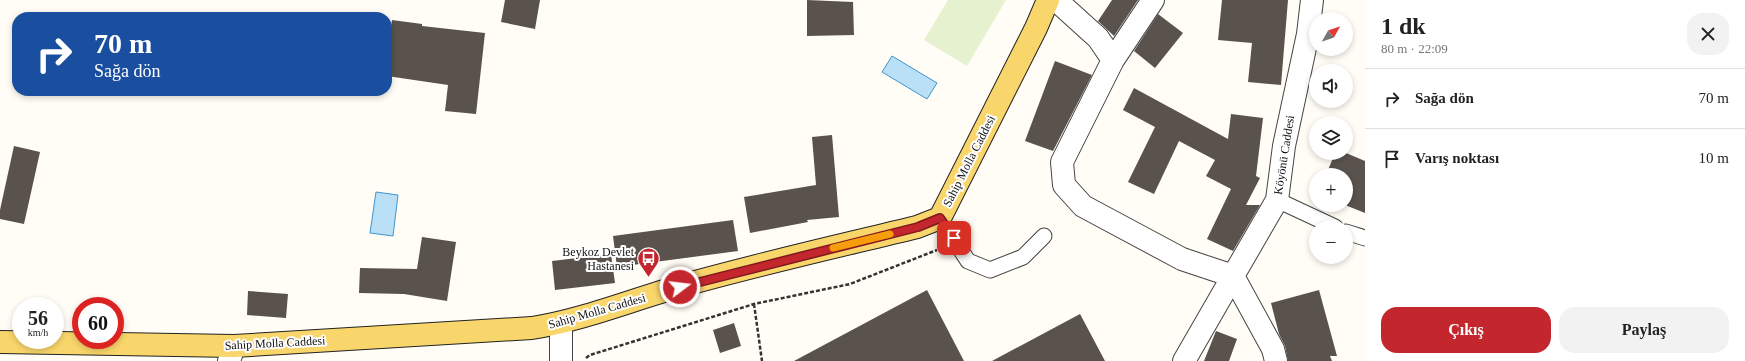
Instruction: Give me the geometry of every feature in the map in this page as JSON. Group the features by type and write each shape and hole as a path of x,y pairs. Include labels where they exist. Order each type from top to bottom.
{"main road":[{"name":"Sahip Molla Caddesi","path":"0,342 232,354 532,328 561,324 680,287 918,227 940,218 1036,28 1048,0"}],"street":[{"path":"1056,0 1098,38 1113,60"},
{"path":"1153,0 1113,60 1062,162 1064,185 1083,206 1182,259 1233,276 1273,349 1276,361"},
{"name":"Köyönü Caddesi","path":"1184,361 1277,200 1284,146 1308,34 1312,0"},
{"path":"561,324 561,361"}],"lane":[{"path":"1277,200 1320,220"},
{"path":"940,218 968,261 990,270 1023,257 1044,236"},
{"path":"1353,234 1365,238"}],"path":[{"path":"582,361 590,355 754,304 786,299 850,284 940,249"},
{"path":"754,304 762,361"}],"green space":[{"path":"948,0 1006,0 967,66 924,40"}],"water":[{"path":"892,56 937,83 927,99 882,72"},
{"path":"376,192 398,195 393,236 370,233"}],"building":[{"path":"505,0 540,0 535,29 501,22"},
{"path":"807,0 853,2 854,35 807,36"},
{"path":"1112,0 1138,0 1114,36 1098,21"},
{"path":"1222,0 1288,0 1281,85 1248,82 1252,43 1218,40"},
{"path":"1158,14 1183,33 1155,68 1134,51"},
{"path":"392,20 422,24 422,26 485,33 476,114 445,111 448,85 392,77"},
{"path":"1055,61 1092,75 1053,151 1025,141"},
{"path":"1134,88 1228,139 1231,114 1263,118 1256,176 1260,178 1246,205 1260,205 1233,251 1207,239 1231,189 1206,176 1215,160 1179,141 1154,194 1128,182 1155,127 1123,110"},
{"path":"832,135 839,217 807,220 808,222 750,233 744,197 816,185 812,137"},
{"path":"14,146 40,152 24,224 0,219 0,210"},
{"path":"1353,156 1365,161 1365,213 1353,208 1353,168 1329,168 1332,160 1353,160"},
{"path":"733,220 738,251 617,267 613,236"},
{"path":"422,237 456,242 447,301 404,294 359,293 360,268 417,269"},
{"path":"611,254 615,283 555,290 552,261"},
{"path":"927,290 964,361 794,361"},
{"path":"1319,290 1337,356 1330,356 1332,361 1288,361 1285,346 1279,334 1271,303"},
{"path":"248,291 288,294 286,318 247,315"},
{"path":"1080,314 1105,361 992,361"},
{"path":"734,323 741,346 720,353 713,330"},
{"path":"1216,331 1237,339 1229,361 1204,361"}],"slow traffic":[{"path":"833,248 890,234"}],"place":[{"name":"Beykoz Devlet Hastanesi","path":"649,278"}],"route":[{"path":"680,287 737,271 918,227 940,218 954,238"}]}
